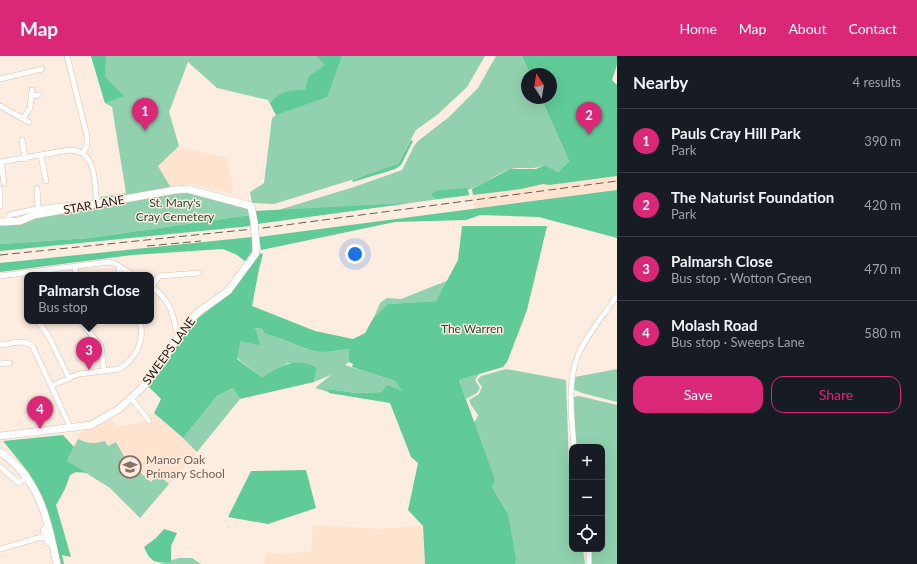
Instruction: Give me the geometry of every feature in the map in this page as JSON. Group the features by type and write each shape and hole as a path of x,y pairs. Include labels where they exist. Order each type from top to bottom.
{"street":[{"path":"67,56 88,136 87,146 83,153"},
{"path":"0,79 39,68"},
{"path":"23,118 30,108 32,93 39,95"},
{"path":"0,106 29,122"},
{"path":"22,140 25,158"},
{"path":"4,183 1,162 69,150 83,153 90,159 92,166 97,205"},
{"path":"41,156 46,181"},
{"path":"36,209 38,188"},
{"path":"0,189 0,206"},
{"name":"STAR LANE","path":"0,222 8,223 20,221 34,215 97,205 170,190 187,189 251,206"},
{"name":"STAR LANE","path":"8,223 9,215 71,204"},
{"name":"SWEEPS LANE","path":"0,436 71,429 91,425 106,418 131,398 155,372 180,333 197,313 228,291 256,253 254,222 251,206"},
{"path":"40,272 108,262 119,266 128,272"},
{"path":"75,266 76,272"},
{"path":"118,272 119,266"},
{"path":"154,283 159,276 199,273"},
{"path":"0,276 24,274"},
{"path":"154,288 167,301 174,316 176,330 180,333"},
{"path":"574,444 571,393 574,365 583,347 617,295"},
{"path":"40,324 50,337 70,378"},
{"path":"83,324 99,342 104,371"},
{"path":"51,386 79,374 119,369 124,366 136,352 142,335 140,324"},
{"path":"0,345 24,342 29,343 33,347 71,429"},
{"path":"0,364 10,363"},
{"path":"131,398 149,421"},
{"path":"0,452 12,461 27,476 36,490 48,526 57,564"},
{"path":"0,467 19,483 27,476"},
{"path":"48,526 43,530 48,543 52,543"},
{"path":"0,549 45,536"},
{"path":"589,552 589,564"}],"shaded area":[{"path":"178,147 227,158 233,188 232,194 191,184 171,188 158,166"},
{"path":"617,173 617,197 480,215 475,209 471,189 511,177"},
{"name":"Manor Oak Primary School","path":"154,413 197,452 140,518 110,488 67,461 80,432 112,420 116,427 147,421"},
{"path":"313,525 378,529 423,526 425,564 264,564 266,554 311,552"}],"green space":[{"path":"91,56 485,56 467,87 437,115 416,130 398,164 393,167 274,204 252,203 250,192 264,183 272,118 276,115 268,100 217,88 188,62 169,112 179,146 158,166 171,188 104,202 100,197 126,193 112,107 105,103"},
{"path":"91,56 106,56 105,77 124,96 105,103"},
{"path":"317,56 342,56 327,97 276,115 270,103 282,93 294,90 305,90 309,76 325,65"},
{"path":"496,56 522,56 527,68 521,68 521,104 544,104 569,161 558,172 545,165 536,168 511,169 468,190 469,195 256,224 254,211 275,211 354,187 402,170 418,141 449,117 478,88"},
{"path":"522,56 617,56 617,65 612,80 617,85 617,176 549,185 543,184 521,189 473,195 472,189 510,169 536,169 545,165 558,172 569,161 544,104 557,104 557,68 527,68"},
{"path":"411,140 413,141 401,165 395,169 353,182 352,180 398,164"},
{"path":"467,188 469,195 436,199 431,195 435,191"},
{"path":"617,190 617,238 539,217 480,215 466,220 395,222 261,250 259,237"},
{"name":"St. Mary's Cray Cemetery","path":"177,193 190,193 249,207 250,215 89,238 0,244 0,224"},
{"path":"410,203 256,224 254,211"},
{"path":"250,215 251,226 0,251 0,244 89,238"},
{"name":"The Warren","path":"462,226 547,226 527,310 507,362 503,367 459,380 495,480 492,487 508,514 516,559 515,564 425,564 423,526 408,510 418,463 411,457 390,403 329,393 327,389 356,393 382,392 387,385 402,391 395,381 352,367 353,364 349,362 349,349 318,352 265,334 262,329 255,328 260,345 241,341 237,359 262,377 282,366 289,364 309,364 317,368 314,382 240,399 233,388 217,396 183,438 154,413 161,399 148,386 194,321 227,296 259,253 263,254 252,306 315,331 353,339 365,333 374,317 388,304 436,301 458,260"},
{"path":"252,237 253,253 247,263 237,255 223,249 132,255 0,272 0,263"},
{"path":"449,280 436,301 388,304 374,317 380,303 387,298 401,299"},
{"path":"254,328 262,329 265,334 302,348 318,352 349,349 349,362 345,365 395,381 402,391 356,393 328,389 328,392 315,388 331,375 314,382 317,368 288,363 262,377 237,358 241,341 257,340"},
{"path":"506,369 566,380 569,464 569,552 583,552 585,564 515,564 508,514 492,487 472,423 476,420 478,415 469,400 479,394 482,387 477,380 481,376"},
{"path":"617,369 617,402 582,393 573,389 575,377"},
{"path":"479,374 475,380 480,388 477,393 466,399 459,380"},
{"path":"233,388 240,399 197,452 183,438 217,396"},
{"path":"579,396 617,405 617,564 590,564 591,552 605,552 605,444 575,444 573,397"},
{"path":"63,435 74,447 67,461 87,473 76,472 70,475 65,489 56,505 71,557 62,555 64,564 59,564 39,492 29,473 3,441"},
{"path":"78,439 91,443 105,441 108,446 116,442 126,460 151,482 158,474 169,484 140,518 110,488 67,461"},
{"path":"306,470 316,508 268,524 228,517 251,471"},
{"path":"164,529 177,533 171,546 171,562 157,562 148,556 144,547 156,538"},
{"path":"179,558 192,558 201,564 159,564"}],"railway":[{"path":"0,255 263,228 617,181"},
{"path":"147,246 201,241"}],"place":[{"name":"Pauls Cray Hill Park","path":"145,131"},
{"name":"The Naturist Foundation","path":"589,135"},
{"name":"Palmarsh Close","path":"89,370"},
{"name":"Molash Road","path":"40,429"},
{"name":"Manor Oak Primary School","path":"130,467"}]}
